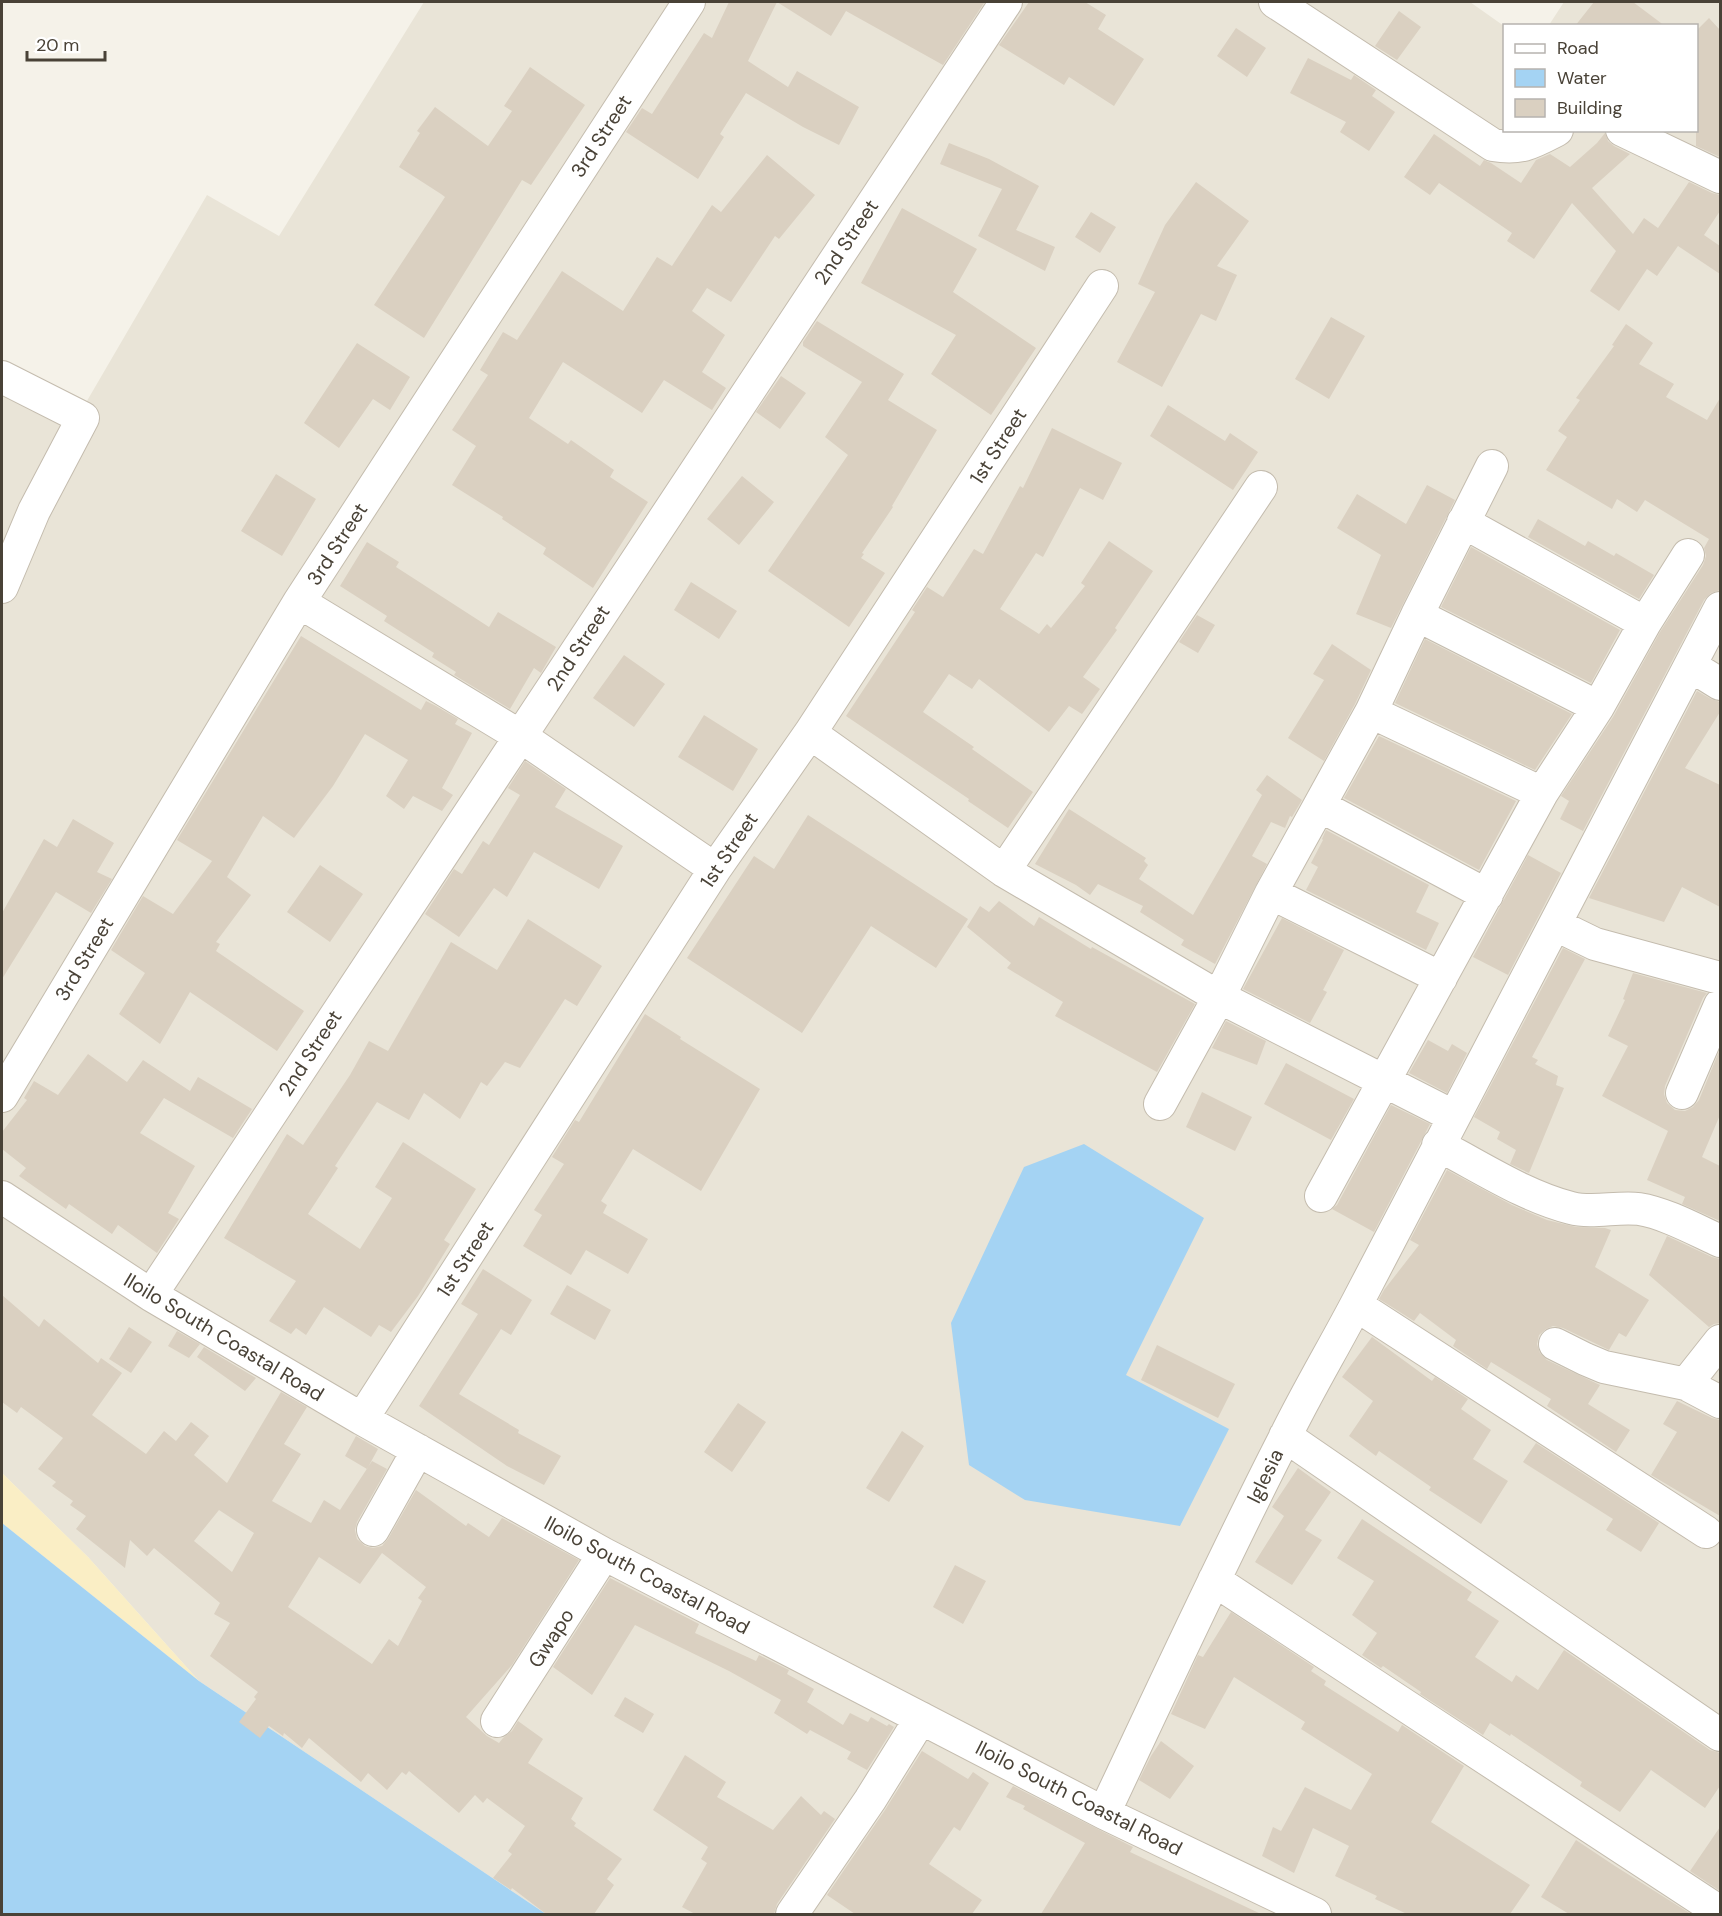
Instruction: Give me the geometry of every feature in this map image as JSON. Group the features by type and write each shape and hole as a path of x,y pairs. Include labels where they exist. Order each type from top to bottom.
{"street":[{"name":"3rd Street","path":"2,1096 299,602 688,2"},
{"name":"2nd Street","path":"151,1295 1006,2"},
{"path":"1275,2 1493,145 1508,147 1528,145 1553,132"},
{"path":"1626,132 1720,177"},
{"name":"1st Street","path":"362,1419 715,869 810,733 1102,286"},
{"path":"2,377 83,418 34,511 2,587"},
{"path":"1160,1104 1219,997 1271,893 1371,712 1492,466"},
{"path":"1004,871 1261,487"},
{"path":"1463,522 1645,623"},
{"path":"1321,1196 1542,793 1598,706 1645,623 1688,555"},
{"path":"299,602 520,736 715,869"},
{"name":"Iglesia","path":"1104,1813 1285,1436 1556,925 1720,608"},
{"path":"1417,615 1598,706"},
{"path":"1690,666 1720,684"},
{"path":"1371,712 1542,793"},
{"path":"810,733 1004,871 1219,997 1453,1116"},
{"path":"1320,806 1487,895"},
{"path":"1271,893 1441,978"},
{"path":"1556,925 1595,944 1720,978"},
{"path":"1682,1093 1720,1005"},
{"path":"1438,1145 1525,1191 1571,1208 1598,1211 1637,1209 1653,1213 1720,1240"},
{"name":"Iloilo South Coastal Road","path":"2,1197 151,1295 362,1419 604,1554 1104,1813 1314,1914"},
{"path":"1356,1305 1706,1532"},
{"path":"1686,1384 1720,1341"},
{"path":"1556,1344 1604,1367 1686,1384 1720,1402"},
{"path":"1285,1436 1720,1735"},
{"path":"374,1530 418,1450"},
{"name":"Gwapo","path":"497,1721 604,1554"},
{"path":"1214,1580 1720,1912"},
{"path":"792,1914 870,1800 921,1719"}],"shaded area":[{"path":"424,2 1470,2 1503,25 1503,132 1698,132 1698,24 1550,24 1564,2 1720,2 1720,1914 546,1914 199,1681 88,1557 2,1473 2,360 84,406 207,195 279,236"}],"sand":[{"path":"2,1473 88,1557 199,1681 2,1523"}],"water":[{"path":"1084,1144 1204,1218 1126,1375 1229,1429 1180,1526 1025,1500 969,1465 951,1323 1024,1167"},
{"path":"2,1523 199,1681 546,1914 2,1914"}],"building":[{"path":"729,2 777,2 748,61 788,87 797,71 859,107 839,145 803,127 746,93 720,134 724,137 698,179 626,132 642,108 652,114 704,33 712,38"},
{"path":"777,2 984,3 943,65 846,11 831,36"},
{"path":"1029,2 1085,2 1106,15 1098,29 1144,59 1114,106 1069,77 1064,85 999,45"},
{"path":"1594,2 1633,2 1662,24 1577,24"},
{"path":"1399,11 1421,27 1397,60 1375,46"},
{"path":"1709,18 1720,30 1720,157 1696,146 1698,29"},
{"path":"1236,28 1266,48 1247,77 1217,56"},
{"path":"1308,58 1351,80 1354,75 1376,90 1372,96 1395,112 1369,151 1340,132 1346,122 1290,93"},
{"path":"530,67 585,105 531,185 522,180 424,338 374,305 445,197 399,167 420,133 417,131 435,107 488,146 512,111 504,106"},
{"path":"1605,133 1608,141 1630,154 1592,188 1633,234 1644,218 1658,228 1689,182 1720,195 1720,211 1704,235 1720,246 1720,274 1678,246 1657,276 1647,269 1619,311 1590,291 1616,251 1572,203 1534,259 1507,241 1512,233 1439,183 1430,195 1404,177 1434,134 1480,166 1484,160 1521,183 1536,160 1550,154 1570,167"},
{"path":"949,143 989,159 1039,186 1016,230 1055,247 1045,271 978,236 1002,189 940,164"},
{"path":"767,155 815,195 779,239 775,236 731,302 707,288 692,311 725,335 702,372 726,388 712,410 664,380 642,413 563,362 529,418 568,444 571,440 614,470 610,477 648,502 593,588 543,554 546,548 502,519 503,517 452,485 476,446 452,430 488,375 480,370 503,332 517,340 562,271 623,311 657,257 672,266 712,205 721,212"},
{"path":"1196,182 1249,221 1217,266 1237,275 1216,321 1201,314 1162,387 1117,362 1155,292 1138,284 1165,225"},
{"path":"902,208 977,249 953,292 1036,348 991,415 931,374 956,335 861,283"},
{"path":"1091,212 1116,227 1100,253 1075,237"},
{"path":"1331,317 1365,336 1329,399 1295,379"},
{"path":"817,321 904,374 888,400 937,430 893,507 862,553 864,554 861,558 885,573 849,627 768,571 848,455 825,437 862,382 803,346 803,342"},
{"path":"1626,324 1653,343 1639,364 1674,384 1666,397 1707,420 1720,398 1720,590 1711,593 1704,600 1583,831 1560,819 1569,801 1561,796 1613,717 1660,632 1703,565 1706,556 1704,548 1709,539 1645,500 1637,512 1617,499 1612,509 1546,470 1567,437 1558,431 1580,400 1576,398 1614,346 1612,345"},
{"path":"357,343 410,377 390,410 373,399 339,448 304,423"},
{"path":"781,376 806,393 780,429 756,412"},
{"path":"1168,405 1225,441 1230,433 1258,452 1233,490 1150,436"},
{"path":"1052,428 1122,463 1103,500 1080,488 1043,557 1036,553 1000,609 1039,634 1047,624 1051,628 1085,586 1081,583 1109,541 1153,571 1115,628 1117,630 1083,677 1100,689 1082,714 1069,706 1049,732 979,679 972,689 949,674 923,712 1033,792 1008,828 846,716 915,612 912,610 927,587 943,597 974,549 983,554 1020,486 1023,488"},
{"path":"276,474 316,499 282,556 241,531"},
{"path":"742,476 774,502 739,545 707,519"},
{"path":"1427,485 1455,500 1391,628 1356,614 1381,555 1337,528 1357,494 1406,524"},
{"path":"1538,519 1585,546 1588,541 1614,556 1616,553 1654,575 1639,599 1528,537"},
{"path":"367,542 399,562 396,567 489,627 498,612 556,647 541,673 534,668 510,709 454,675 456,672 432,657 434,653 384,621 387,616 340,586"},
{"path":"1471,547 1620,630 1591,683 1441,607"},
{"path":"691,582 737,611 719,639 674,610"},
{"path":"1197,615 1215,625 1198,653 1179,642"},
{"path":"301,636 421,710 426,701 436,706 458,719 455,724 472,733 442,788 453,795 442,811 413,796 404,809 386,796 408,760 365,734 333,786 294,838 263,816 227,877 251,895 216,942 220,944 216,951 304,1011 277,1051 190,992 160,1044 119,1014 145,973 111,950 143,896 173,914 212,861 177,840"},
{"path":"1425,639 1572,714 1535,770 1395,703"},
{"path":"1332,644 1371,670 1324,761 1288,738 1324,680 1313,674"},
{"path":"624,655 665,684 634,727 593,698"},
{"path":"1697,691 1720,702 1720,712 1685,768 1720,785 1720,907 1682,887 1664,922 1589,898"},
{"path":"704,715 758,749 733,791 678,757"},
{"path":"1379,736 1516,801 1479,870 1344,798"},
{"path":"525,761 566,789 555,807 623,846 599,889 534,852 507,897 494,888 459,937 425,914 454,869 462,874 483,841 489,845 520,795 508,788"},
{"path":"1267,775 1302,800 1292,817 1290,816 1285,828 1271,822 1252,856 1267,864 1215,964 1181,945 1184,940 1140,912 1143,906 1098,884 1090,895 1076,885 1035,864 1069,809 1146,858 1144,861 1148,865 1139,879 1193,915 1262,795 1256,790"},
{"path":"808,815 968,919 936,968 871,926 802,1033 687,958 754,856 774,869"},
{"path":"73,819 114,843 97,872 112,879 91,913 56,892 2,979 2,913 44,839 57,847"},
{"path":"1326,830 1429,885 1416,912 1439,923 1426,950 1306,890 1318,867 1311,863"},
{"path":"1528,855 1561,873 1508,975 1473,957"},
{"path":"320,865 363,894 330,942 287,912"},
{"path":"999,901 1034,926 1039,917 1091,949 1092,947 1195,1004 1157,1072 1055,1016 1063,1002 1007,968 1011,963 967,927 980,906 989,912"},
{"path":"1282,918 1344,950 1323,990 1327,992 1310,1023 1243,989"},
{"path":"528,919 602,966 577,1006 565,999 520,1068 505,1062 487,1086 481,1082 460,1119 424,1093 409,1120 377,1102 335,1166 338,1168 308,1214 360,1249 392,1198 375,1187 403,1142 476,1189 444,1240 450,1244 418,1296 391,1332 379,1325 371,1337 324,1307 306,1335 296,1328 291,1334 269,1321 296,1281 224,1238 287,1134 303,1145 350,1075 369,1041 388,1051 451,942 497,970"},
{"path":"1563,948 1585,959 1532,1057 1538,1060 1535,1064 1558,1076 1556,1085 1564,1088 1529,1173 1510,1164 1516,1150 1497,1139 1500,1132 1474,1117"},
{"path":"1633,973 1707,993 1665,1086 1664,1094 1667,1103 1675,1110 1685,1111 1693,1107 1699,1100 1720,1049 1720,1115 1702,1157 1720,1166 1720,1221 1682,1204 1685,1197 1647,1180 1668,1131 1602,1096 1628,1046 1608,1036 1625,1000 1623,999"},
{"path":"645,1014 681,1037 680,1039 760,1089 701,1191 633,1149 601,1201 607,1205 603,1213 648,1239 628,1274 586,1250 571,1275 523,1246 542,1215 534,1210 564,1164 552,1157 575,1120 579,1122"},
{"path":"1226,1021 1266,1041 1257,1065 1212,1048"},
{"path":"1428,1040 1448,1051 1452,1044 1467,1053 1447,1093 1409,1073"},
{"path":"88,1054 127,1082 143,1060 190,1091 198,1077 252,1109 233,1138 164,1098 140,1133 195,1166 168,1213 179,1219 157,1253 118,1225 112,1234 69,1204 66,1209 19,1176 26,1168 2,1149 2,1132 27,1100 24,1098 34,1081 58,1095"},
{"path":"1286,1063 1354,1099 1331,1140 1264,1104"},
{"path":"1202,1092 1252,1117 1235,1151 1186,1127"},
{"path":"1391,1105 1430,1124 1374,1232 1332,1209 1337,1205"},
{"path":"1447,1170 1512,1205 1547,1220 1576,1227 1611,1230 1595,1267 1649,1300 1626,1337 1619,1333 1609,1350 1563,1328 1553,1326 1539,1335 1537,1344 1540,1353 1547,1360 1600,1385 1588,1404 1630,1430 1616,1452 1547,1406 1551,1399 1491,1362 1487,1369 1453,1346 1456,1340 1420,1313 1414,1321 1379,1299 1419,1245 1410,1240"},
{"path":"1667,1236 1720,1259 1720,1323 1709,1327 1649,1275"},
{"path":"483,1269 532,1300 511,1335 501,1329 459,1394 519,1430 518,1433 561,1456 544,1485 507,1466 419,1406 478,1314 461,1304"},
{"path":"567,1285 611,1310 595,1340 550,1314"},
{"path":"2,1295 39,1327 44,1319 98,1363 101,1358 122,1373 92,1415 146,1454 164,1431 176,1441 191,1422 209,1436 194,1455 227,1483 281,1392 307,1407 284,1444 301,1454 272,1501 311,1523 324,1500 340,1510 372,1461 387,1469 357,1522 355,1530 357,1539 365,1546 373,1548 382,1546 416,1490 466,1526 468,1523 489,1537 502,1518 579,1560 512,1665 466,1717 487,1736 499,1743 512,1731 518,1721 543,1739 528,1763 583,1798 571,1819 576,1823 574,1826 622,1859 607,1879 614,1885 594,1914 546,1914 512,1888 511,1890 493,1878 512,1854 508,1851 525,1826 487,1798 483,1803 475,1795 459,1813 409,1771 406,1775 402,1772 387,1790 368,1773 361,1782 309,1738 302,1748 284,1733 283,1736 269,1726 260,1738 239,1722 256,1699 254,1697 258,1692 210,1656 230,1623 214,1614 220,1603 154,1548 147,1556 130,1540 125,1568 76,1529 86,1516 70,1505 73,1501 52,1486 56,1482 38,1469 63,1438 21,1407 17,1413 2,1402","holes":["219,1510 254,1533 232,1572 194,1541","382,1553 426,1587 418,1598 422,1601 398,1646 389,1639 372,1664 288,1607 319,1557 360,1584"]},
{"path":"129,1327 152,1342 131,1373 109,1359"},
{"path":"177,1331 200,1344 189,1358 168,1346"},
{"path":"1372,1337 1432,1381 1435,1377 1468,1399 1461,1409 1491,1430 1473,1459 1508,1481 1481,1524 1429,1490 1431,1487 1379,1451 1376,1456 1349,1436 1373,1401 1342,1377"},
{"path":"1157,1345 1235,1384 1218,1418 1141,1380"},
{"path":"204,1347 256,1378 245,1391 197,1357"},
{"path":"1677,1401 1720,1420 1720,1516 1651,1475 1677,1432 1663,1424"},
{"path":"738,1403 766,1422 732,1472 704,1452"},
{"path":"902,1431 924,1446 889,1502 866,1488"},
{"path":"356,1436 378,1449 367,1469 345,1456"},
{"path":"1536,1443 1659,1523 1641,1552 1606,1530 1613,1519 1523,1462"},
{"path":"1298,1468 1331,1492 1305,1530 1322,1540 1292,1585 1255,1562 1284,1516 1272,1507"},
{"path":"1362,1519 1472,1592 1467,1600 1499,1621 1475,1657 1512,1682 1516,1675 1538,1690 1564,1650 1710,1750 1720,1753 1720,1786 1705,1808 1651,1770 1620,1812 1580,1786 1582,1782 1511,1734 1510,1736 1490,1723 1483,1735 1420,1694 1421,1692 1383,1666 1381,1668 1362,1655 1377,1633 1352,1615 1374,1581 1337,1558"},
{"path":"955,1565 986,1581 963,1624 933,1607"},
{"path":"610,1578 699,1624 695,1633 756,1661 759,1655 789,1670 787,1674 814,1689 807,1702 843,1725 850,1713 868,1722 871,1717 887,1726 889,1724 894,1727 867,1770 847,1759 851,1752 810,1730 807,1734 774,1713 781,1700 729,1671 635,1625 592,1695 553,1667"},
{"path":"1231,1612 1314,1667 1311,1671 1326,1681 1324,1685 1398,1732 1402,1725 1464,1766 1431,1822 1530,1885 1510,1914 1407,1914 1375,1899 1377,1896 1335,1876 1349,1846 1313,1828 1294,1873 1262,1856 1273,1827 1281,1831 1305,1787 1351,1810 1372,1774 1301,1729 1305,1722 1234,1677 1205,1729 1171,1714 1198,1655 1203,1657"},
{"path":"625,1697 654,1714 643,1733 614,1716"},
{"path":"1161,1741 1194,1766 1170,1799 1139,1780"},
{"path":"922,1751 968,1779 973,1772 989,1783 960,1831 954,1827 929,1864 982,1900 972,1914 855,1914 827,1895"},
{"path":"685,1755 726,1782 717,1797 773,1830 801,1796 821,1815 824,1811 835,1819 777,1904 774,1914 695,1914 682,1907 707,1863 701,1859 708,1847 653,1810"},
{"path":"1013,1786 1133,1847 1130,1852 1261,1914 1041,1914 1085,1843 1023,1809 1025,1806 1006,1797"},
{"path":"1720,1827 1720,1891 1690,1871"},
{"path":"1576,1840 1691,1914 1569,1914 1541,1897"}]}
